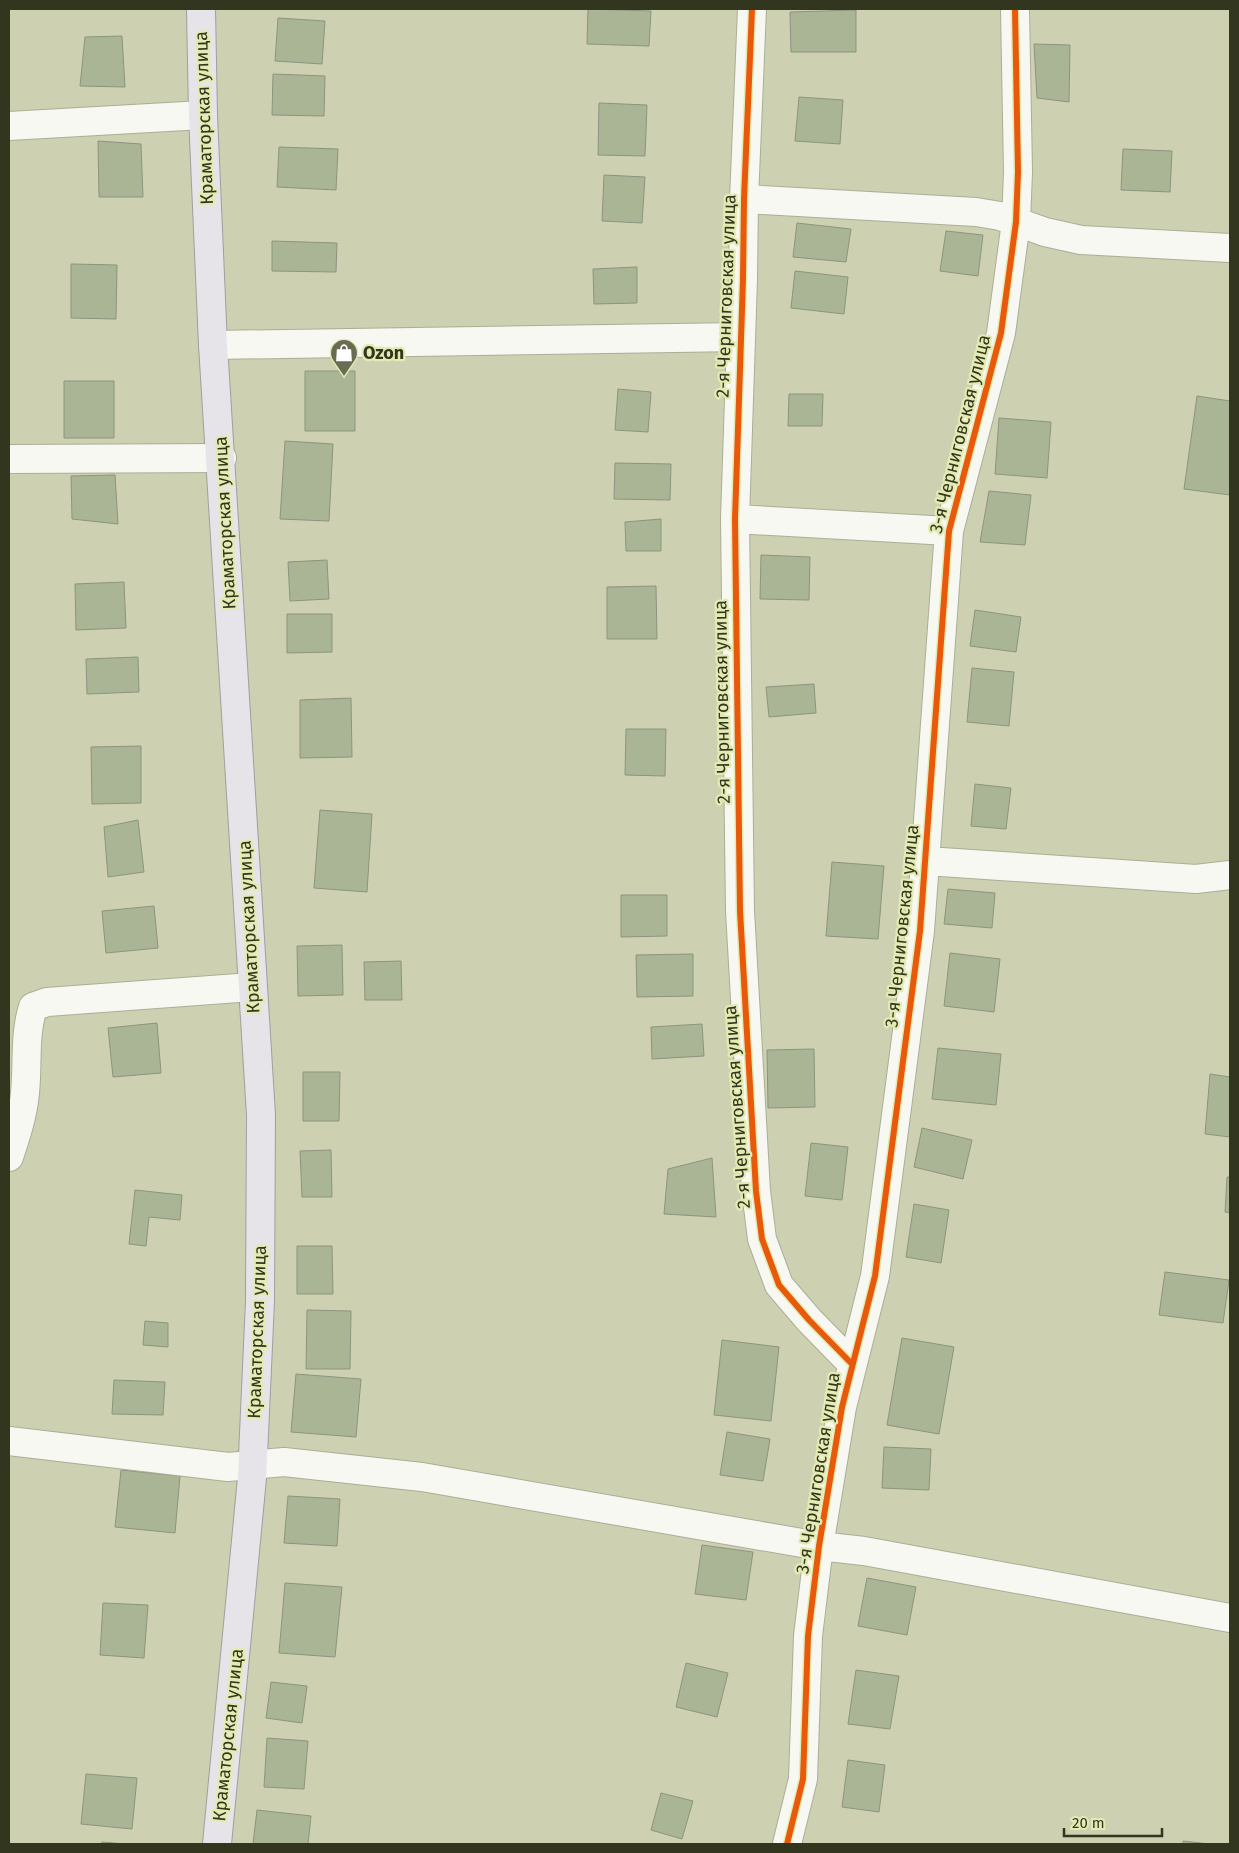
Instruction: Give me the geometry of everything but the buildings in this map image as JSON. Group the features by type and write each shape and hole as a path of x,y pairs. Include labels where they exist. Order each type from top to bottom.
{"main road":[{"name":"Краматорская улица","path":"201,9 203,115 213,345 222,458 261,1115 260,1301 253,1464 216,1844"}],"street":[{"name":"2-я Черниговская улица","path":"752,9 744,198 735,519 740,911 756,1190 762,1239 779,1286 851,1363"},
{"name":"3-я Черниговская улица","path":"787,1844 803,1778 808,1636 819,1546 851,1363 874,1276 920,931 949,530 1001,333 1016,222 1018,172 1015,9"},
{"path":"9,126 203,115"},
{"path":"744,198 976,212 1016,222 1045,232 1081,240 1230,248"},
{"path":"213,345 740,337"},
{"path":"9,459 222,458"},
{"path":"735,519 949,530"},
{"path":"926,861 1196,879 1230,875"},
{"path":"9,1157 19,1126 25,1094 28,1024 33,1007 47,1002 252,987"},
{"path":"9,1441 228,1466 284,1462 422,1477 819,1546 864,1552 1230,1618"}],"cycle path":[{"path":"752,9 744,199 735,519 740,911 756,1191 762,1239 779,1285 809,1320 851,1363"},
{"path":"787,1844 803,1779 808,1636 819,1546 842,1407 875,1276 920,931 949,531 1001,333 1016,222 1018,172 1015,9"}],"place":[{"name":"Ozon","path":"344,377"}]}
